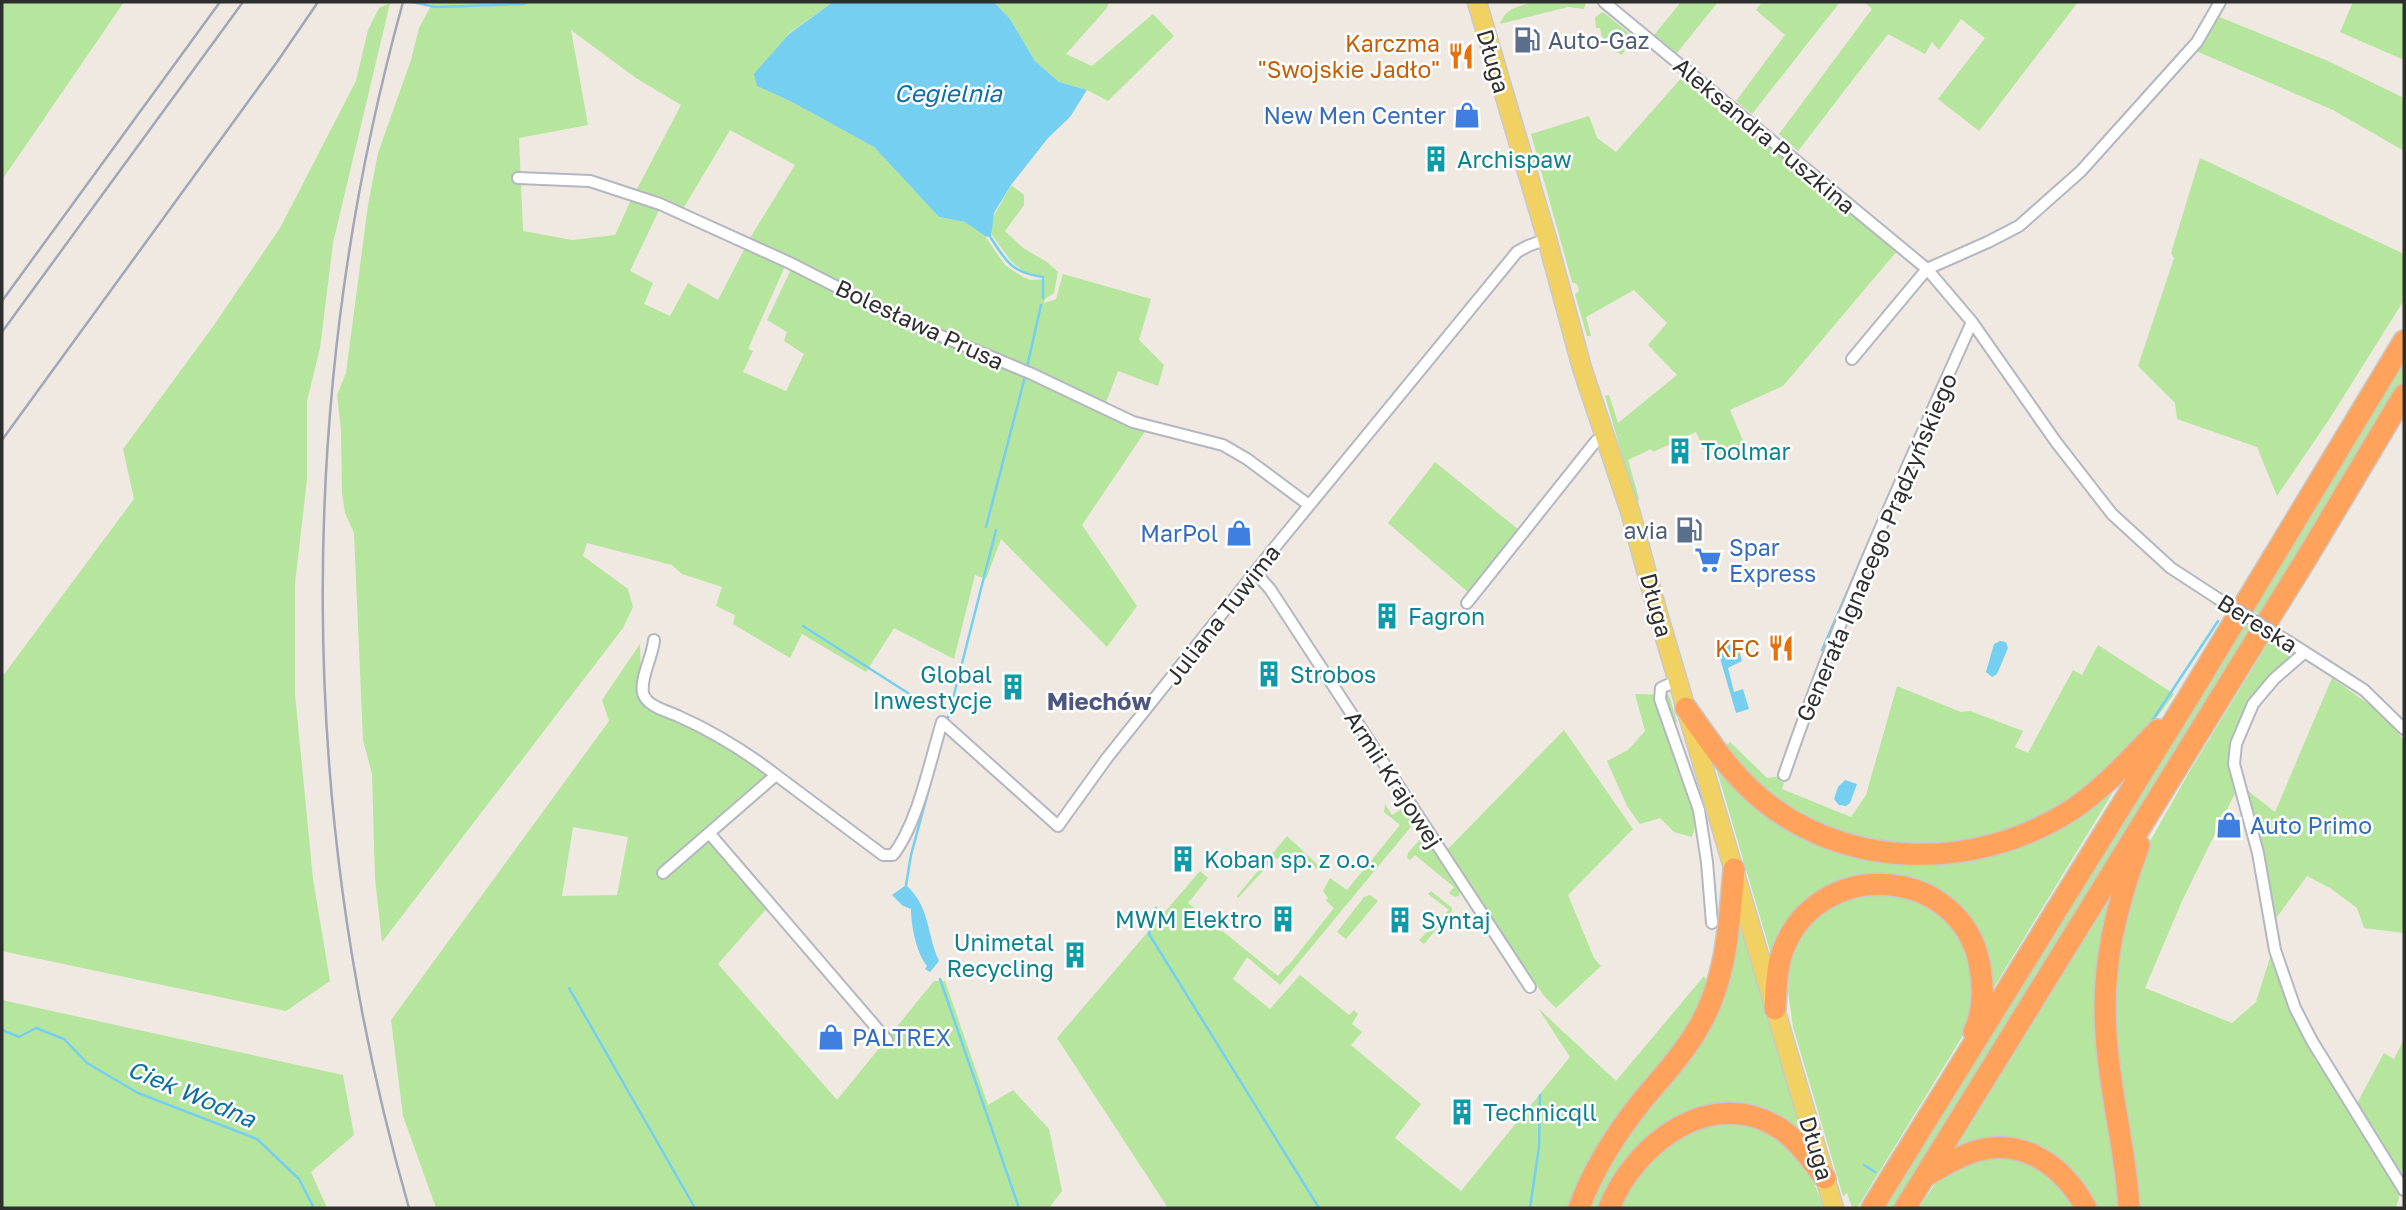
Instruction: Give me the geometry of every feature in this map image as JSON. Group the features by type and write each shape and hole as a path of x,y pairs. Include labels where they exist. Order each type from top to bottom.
{"highway":[{"path":"1872,1208 2190,695 2404,341"},
{"path":"2362,463 2391,362"},
{"path":"1905,1208 2309,554 2404,395"},
{"path":"1686,708 1731,769 1750,789 1788,818 1832,840 1858,848 1885,853 1934,855 1966,851 2005,841 2072,810 2115,774 2190,695"},
{"path":"2129,1208 2106,1035 2106,967 2120,901 2155,801"},
{"path":"1579,1208 1597,1166 1614,1138 1678,1058 1697,1031 1710,1005 1725,955 1734,869"},
{"path":"1775,1009 1781,956 1792,933 1808,912 1829,897 1850,888 1886,884 1910,888 1948,908 1965,928 1978,955 1983,986 1980,1010 1976,1028 1960,1066"},
{"path":"1609,1208 1627,1175 1654,1143 1687,1122 1712,1115 1745,1116 1774,1126 1797,1143 1825,1178"},
{"path":"1924,1177 1977,1150 2012,1148 2033,1154 2056,1169 2074,1188 2086,1208"}],"main road":[{"name":"Długa","path":"1477,2 1582,368 1630,511 1834,1208"}],"street":[{"name":"Aleksandra Puszkina","path":"1604,2 1927,269"},
{"path":"1852,359 1927,269 2007,233 2036,212 2081,171 2197,42 2220,2"},
{"name":"Bolesława Prusa","path":"518,178 590,181 660,204 790,263 898,318 1014,367 1133,422 1205,439 1229,448 1309,505"},
{"name":"Juliana Tuwima","path":"654,640 643,693 650,703 713,731 746,752 883,855 893,855 901,845 920,796 942,722 1058,826 1107,758 1255,572 1508,262 1523,248 1547,239"},
{"name":"Bereska","path":"1927,269 1972,322 2056,442 2112,514 2171,568 2305,652 2274,679 2253,704 2236,744 2234,764 2258,853 2276,950 2295,1008 2312,1041 2404,1190"},
{"name":"Generała Ignacego Prądzyńskiego","path":"1784,775 1815,683 1847,605 1972,322"},
{"path":"1467,603 1596,441 1606,437"},
{"name":"Armii Krajowej","path":"1255,572 1265,582 1300,634 1530,987"},
{"path":"2305,652 2364,690 2404,729"},
{"path":"1678,680 1661,688 1660,698 1699,810 1712,923"},
{"path":"663,873 776,775"},
{"path":"710,834 887,1040"}],"green space":[{"path":"2,2 124,2 2,180"},
{"path":"433,2 833,2 788,34 757,86 874,147 939,217 965,222 985,236 1005,265 1023,277 1031,280 1047,279 1025,273 1011,261 992,235 992,219 1011,185 1024,195 1024,205 1005,231 1023,248 1058,272 1054,293 1045,299 1044,303 1056,299 1063,274 1151,299 1139,340 1164,365 1158,386 1118,371 1105,405 1146,430 1082,525 1137,606 1107,647 1001,539 986,579 975,575 954,659 894,628 866,672 802,634 790,658 733,624 735,615 716,606 722,587 682,574 672,565 587,543 583,556 628,589 633,607 623,628 382,942 375,878 372,774 363,740 354,533 345,513 342,493 341,430 337,395 346,373 368,205 378,153 411,60 419,28","holes":["571,30 636,78 681,105 636,191 683,209 730,130 795,165 750,238 875,301 792,267 767,320 787,332 784,341 804,354 786,391 743,372 753,351 748,349 786,264 746,246 718,300 688,283 670,316 644,304 653,283 630,271 660,208 632,198 615,235 572,240 523,231 519,138 588,125"]},
{"path":"994,2 1109,2 1107,8 1066,54 1092,66 1153,14 1174,36 1108,101 1087,90 1059,82 1035,61 1010,19"},
{"path":"1533,2 1586,2 1584,9 1568,7 1500,24 1510,10"},
{"path":"1681,2 1718,2 1677,53 1654,35"},
{"path":"1762,2 1840,2 1752,114 1736,101 1785,35 1756,10"},
{"path":"1864,2 2078,2 1979,131 1938,99 1985,38 1961,19 1939,50 1932,42 1925,54 1888,34 1798,151 1779,134 1872,9"},
{"path":"2353,2 2404,2 2404,60 2340,32"},
{"path":"390,3 333,243 320,348 307,401 307,480 295,583 295,694 313,879 330,981 286,1011 2,951 2,677 134,499 123,449 212,328 280,228 356,81 368,30 379,8"},
{"path":"1603,12 1630,34 1631,39 1622,55 1607,44 1602,38 1600,28 1596,28 1595,17"},
{"path":"2217,16 2328,61 2404,98 2404,151 2333,110 2196,51"},
{"path":"1683,76 1897,251 1783,386 1730,410 1744,443 1708,459 1696,432 1653,452 1651,449 1628,460 1639,499 1636,503 1605,396 1609,395 1618,423 1677,375 1648,345 1667,323 1634,290 1586,317 1591,336 1587,336 1575,294 1579,291 1577,284 1572,282 1531,134 1589,116 1597,138 1616,152"},
{"path":"2200,158 2404,254 2404,300 2277,496 2257,447 2177,419 2175,403 2138,366 2174,258 2171,253"},
{"path":"2404,353 2404,384 2262,616 2249,608"},
{"path":"1435,462 1519,530 1469,593 1388,523"},
{"path":"2241,622 2254,630 1897,1208 1881,1208"},
{"path":"2270,640 2290,653 2289,658 2292,660 2272,677 2234,742 2237,789 2182,901 2145,988 2232,1023 2256,1002 2272,951 2297,1025 2315,1060 2331,1078 2400,1194 2396,1208 2134,1208 2113,1047 2117,939 2149,843"},
{"path":"640,644 641,677 638,695 648,706 710,734 769,774 705,832 768,907 718,964 837,1100 934,981 945,981 988,1105 1013,1090 1049,1129 1062,1191 1049,1208 436,1208 403,1116 391,1020 609,721 602,700","holes":["573,827 628,837 617,895 562,896"]},
{"path":"2098,645 2174,694 2135,747 2048,817 1945,848 1859,842 1770,799 1724,747 1730,742 1767,778 1781,776 1780,781 1784,783 1782,789 1851,817 1866,795 1897,686 1961,712 1970,711 2023,731 2015,747 2028,753 2073,670 2082,675"},
{"path":"2332,678 2377,710 2404,740 2404,933 2364,928 2357,908 2330,888 2307,876 2274,921 2243,787 2275,812"},
{"path":"1635,694 1669,695 1677,721 1669,736 1697,819 1692,837 1674,832 1660,818 1640,824 1627,806 1607,761 1628,750 1645,731"},
{"path":"1564,730 1633,829 1568,895 1594,958 1601,966 1556,1008 1544,996 1447,850"},
{"path":"1712,754 1802,832 1976,854 2121,779 1991,992 1960,910 1852,880 1773,961"},
{"path":"1385,804 1392,815 1405,807 1415,822 1280,985 1247,957 1233,979 1270,1009 1300,975 1349,1015 1354,1010 1358,1014 1352,1024 1362,1032 1351,1045 1421,1104 1395,1138 1461,1191 1570,1057 1538,1008 1616,1081 1704,976 1711,991 1572,1208 1168,1208 1057,1038 1200,871 1208,878 1188,903 1278,976 1334,908 1326,901 1328,898 1323,891 1330,878 1347,890 1400,825 1384,812"},
{"path":"1287,836 1319,866 1324,866 1316,869 1312,866 1312,870 1308,870 1309,863 1303,861 1299,868 1291,865 1294,858 1290,864 1281,858 1274,859 1238,898 1237,896"},
{"path":"1423,836 1460,889 1459,896 1455,897 1449,893 1454,887 1415,855 1410,860 1407,858 1408,853"},
{"path":"2122,879 2109,922 2124,1208 2091,1208 2051,1158 1951,1156"},
{"path":"1431,891 1452,908 1452,911 1424,944 1419,940 1449,910 1428,894"},
{"path":"1855,894 1908,895 1949,920 1973,964 1973,1019 1857,1208 1852,1208 1847,1193 1843,1196 1793,1027 1788,991 1790,968 1786,964 1812,917"},
{"path":"1370,895 1378,901 1346,939 1337,932 1364,897"},
{"path":"1736,907 1808,1144 1700,1110 1602,1208 1584,1208 1596,1180 1688,1055"},
{"path":"2,1000 343,1075 354,1135 311,1172 327,1208 2,1208"},
{"path":"2404,1039 2404,1171 2399,1174 2356,1105 2384,1053 2394,1059"},
{"path":"1743,1122 1777,1135 1810,1173 1824,1208 1616,1208 1641,1165 1689,1128"},
{"path":"1981,1155 2037,1161 2080,1208 1919,1208 1939,1178"}],"water":[{"name":"Cegielnia","path":"833,2 994,2 1010,19 1035,61 1059,82 1087,90 1070,117 1048,138 1011,185 994,213 991,238 965,222 939,217 874,147 757,86 754,74 789,34"},
{"path":"2006,642 2008,648 1997,674 1992,677 1986,672 1994,644"},
{"path":"1737,643 1742,661 1728,668 1734,692 1743,689 1749,709 1736,713 1717,648"},
{"path":"1845,780 1857,784 1850,803 1846,806 1839,805 1834,799 1838,787"},
{"path":"906,885 924,912 939,961 930,972 925,969 927,966 917,946 911,909 903,906 892,895"}],"waterway":[{"path":"412,2 436,7 527,2"},
{"path":"991,238 1011,265 1024,273 1043,277 1043,298"},
{"path":"1027,367 1041,305"},
{"path":"986,527 1026,373"},
{"path":"1822,650 1937,386"},
{"path":"948,718 996,530"},
{"path":"2150,724 2218,621"},
{"path":"803,626 933,709"},
{"path":"906,885 911,855 941,744"},
{"path":"1156,908 1149,934 1319,1208"},
{"path":"940,979 1019,1208"},
{"path":"569,988 695,1208"},
{"name":"Ciek Wodna","path":"2,1030 19,1037 36,1028 64,1039 87,1063 138,1093 257,1139 299,1179 314,1208"},
{"path":"1530,1208 1539,1147 1540,1095"},
{"path":"1864,1165 1875,1172"}],"railway":[{"path":"2,301 220,2"},
{"path":"2,332 243,2"},
{"path":"2,440 318,2"},
{"path":"403,2 367,151 342,301 327,453 323,605 329,758 345,909 372,1060 409,1208"}],"place":[{"name":"Auto-Gaz","path":"1527,40"},
{"name":"Karczma \"Swojskie Jadło\"","path":"1461,56"},
{"name":"New Men Center","path":"1467,115"},
{"name":"Archispaw","path":"1436,159"},
{"name":"Toolmar","path":"1680,451"},
{"name":"avia","path":"1689,530"},
{"name":"MarPol","path":"1239,533"},
{"name":"Spar Express","path":"1708,560"},
{"name":"Fagron","path":"1387,616"},
{"name":"KFC","path":"1781,648"},
{"name":"Strobos","path":"1269,674"},
{"name":"Global Inwestycje","path":"1013,687"},
{"name":"Auto Primo","path":"2229,825"},
{"name":"Koban sp. z o.o.","path":"1183,859"},
{"name":"MWM Elektro","path":"1283,919"},
{"name":"Syntaj","path":"1400,920"},
{"name":"Unimetal Recycling","path":"1075,955"},
{"name":"PALTREX","path":"831,1037"},
{"name":"Technicqll","path":"1462,1112"}],"district":[{"name":"Miechów","path":"1099,700"}]}
